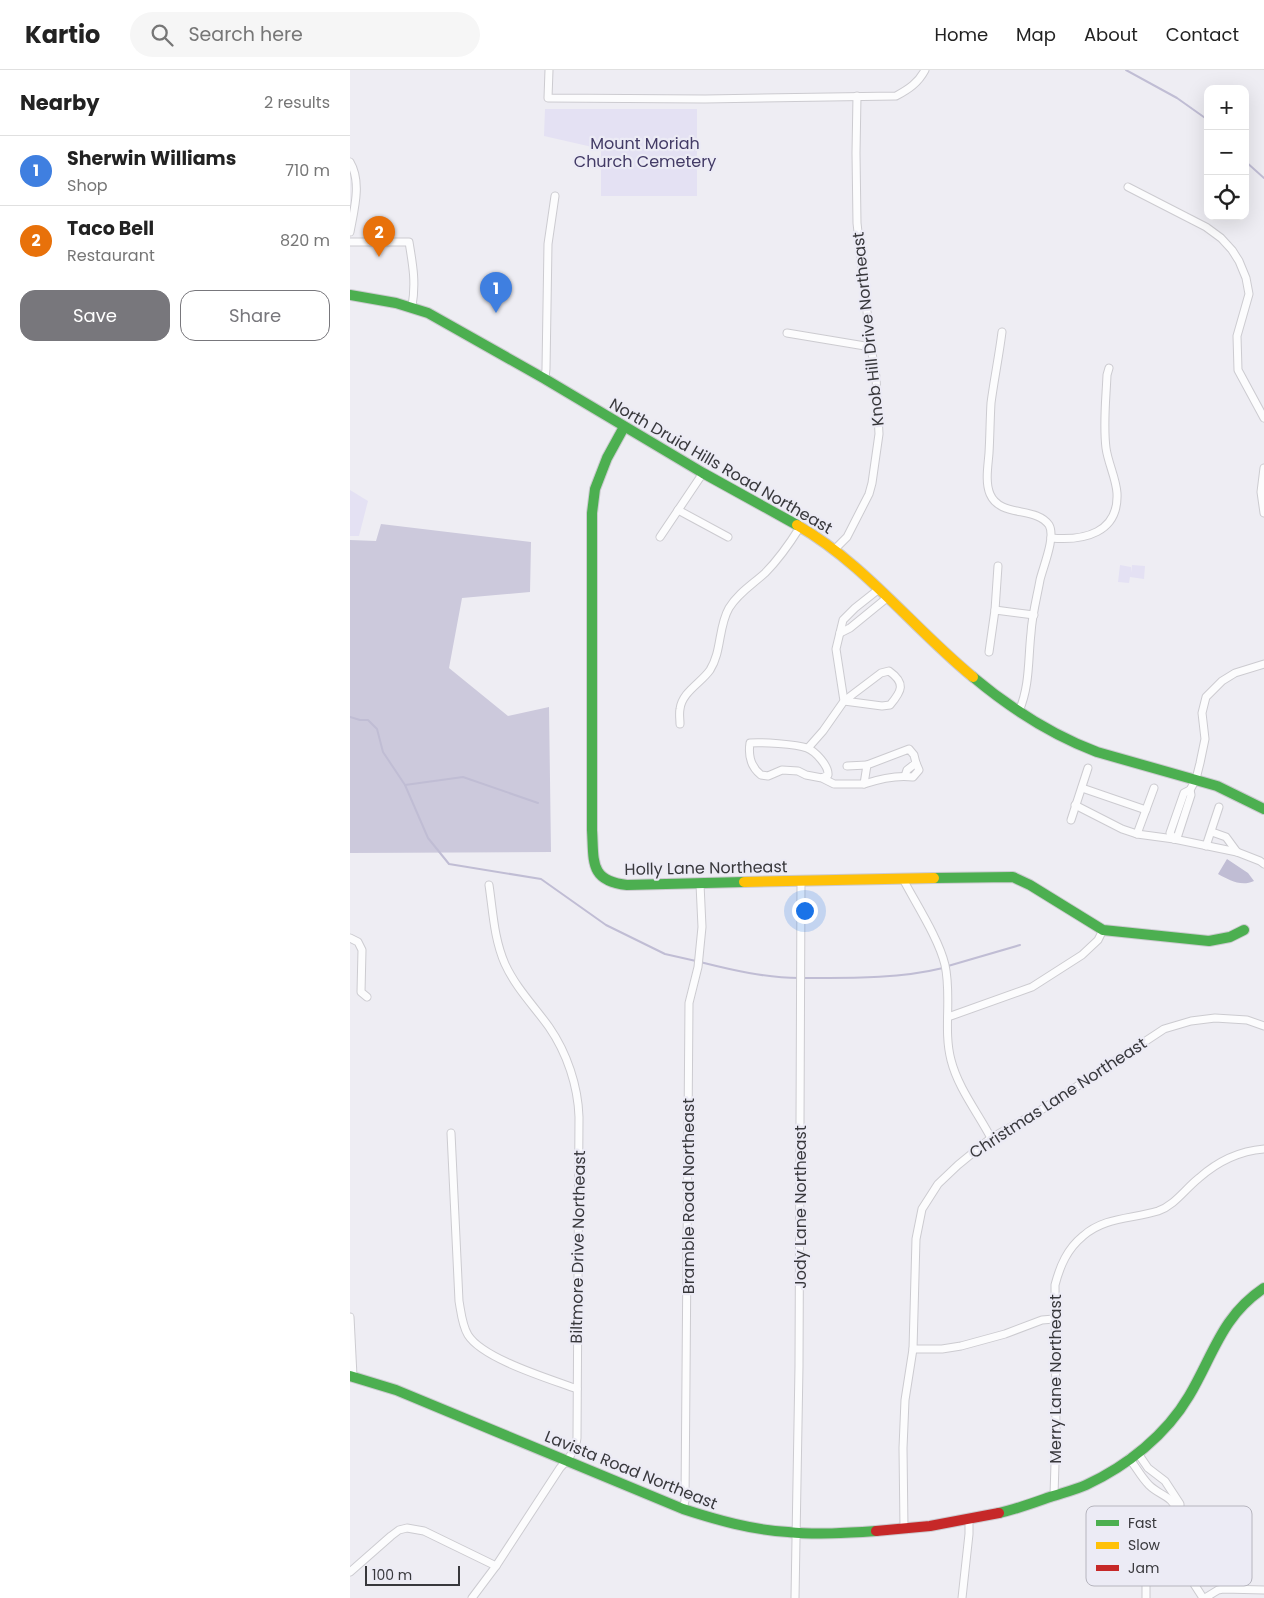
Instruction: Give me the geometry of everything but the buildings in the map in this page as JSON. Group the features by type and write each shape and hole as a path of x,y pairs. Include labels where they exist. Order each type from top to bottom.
{"main road":[{"name":"North Druid Hills Road Northeast","path":"350,295 412,306 428,313 545,379 703,473 800,527 834,550 992,693 1019,711 1081,746 1196,779 1224,789 1264,810"},
{"name":"Holly Lane Northeast","path":"624,427 595,489 592,513 592,830 597,872 602,880 615,885 1013,877 1103,930"},
{"path":"1103,930 1209,941 1230,937 1244,930"},
{"name":"Lavista Road Northeast","path":"351,1376 404,1394 684,1509 734,1525 776,1532 796,1533 855,1532 904,1528 969,1519 1026,1506 1084,1485 1106,1474 1161,1433 1191,1392 1216,1340 1226,1324 1245,1302 1264,1288"}],"street":[{"path":"549,70 548,98 896,96 918,82 925,70"},
{"name":"Knob Hill Drive Northeast","path":"834,550 847,537 869,494 879,427 876,378 871,348 858,223 857,96"},
{"path":"350,162 353,167 356,195 350,232"},
{"path":"1128,187 1206,227 1232,250 1239,261 1246,278 1249,294 1237,336 1238,370 1264,418"},
{"path":"545,379 548,244 555,196"},
{"path":"350,242 409,242 415,277 412,306"},
{"path":"1002,332 992,403 988,479 990,494 995,502 1005,509 1041,518 1049,525 1052,538 1041,579 1031,631 1028,682 1019,711"},
{"path":"787,333 871,348"},
{"path":"1052,538 1066,539 1098,532 1109,523 1115,510 1117,495 1106,451 1105,437 1107,375 1109,368"},
{"path":"1264,468 1261,492 1264,512"},
{"path":"660,537 703,473"},
{"path":"678,510 728,537"},
{"path":"680,724 680,708 683,699 709,670 719,646 725,616 730,605 766,572 791,542 800,527"},
{"path":"989,652 995,610 998,566"},
{"path":"844,701 836,658 836,649 843,620 879,589"},
{"path":"840,632 850,628 888,597"},
{"path":"995,610 1034,615"},
{"path":"1174,839 1170,833 1181,813 1184,793 1190,790 1196,779 1205,739 1202,713 1206,697 1222,681 1235,673 1264,664"},
{"path":"808,748 824,730 844,701 881,673 889,671 899,681 901,687 899,695 890,705 882,706 844,701"},
{"path":"822,778 828,775 826,765 808,748 759,742 750,743 749,755 756,771 761,775 768,776 782,770 822,778 834,784 864,784 876,780 905,776 913,777 920,770 914,755 909,749 867,766 847,766"},
{"path":"864,784 867,766"},
{"path":"1071,820 1088,768"},
{"path":"1082,788 1146,810"},
{"path":"1137,834 1154,788"},
{"path":"1075,805 1137,834 1174,839 1236,852 1264,864"},
{"path":"1206,846 1219,807"},
{"path":"1212,832 1226,837 1236,852"},
{"path":"903,879 940,949 945,965 951,1060 960,1083 991,1138"},
{"name":"Jody Lane Northeast","path":"796,1598 801,882"},
{"name":"Bramble Road Northeast","path":"684,1509 689,1003 698,962 702,927 700,884"},
{"name":"Biltmore Drive Northeast","path":"472,1598 496,1566 574,1450 576,1442 579,1117 576,1090 568,1062 558,1041 519,990 505,964 494,928 489,885"},
{"path":"948,1017 1032,987 1082,955 1098,940 1103,930"},
{"path":"350,938 358,942 362,950 362,992 367,997"},
{"name":"Christmas Lane Northeast","path":"904,1528 904,1439 906,1400 913,1349 916,1239 922,1208 938,1184 991,1138 1038,1112 1164,1029 1190,1021 1215,1018 1247,1020 1264,1026"},
{"path":"451,1133 459,1302 463,1323 468,1335 478,1345 501,1360 577,1390"},
{"name":"Merry Lane Northeast","path":"1054,1495 1056,1432 1055,1285 1060,1268 1069,1250 1083,1236 1105,1222 1159,1210 1176,1200 1217,1164 1247,1152 1264,1149"},
{"path":"350,1317 351,1376"},
{"path":"913,1349 942,1349 961,1346 1005,1334 1042,1320 1054,1319"},
{"path":"1133,1455 1165,1481 1180,1506"},
{"path":"1133,1455 1149,1484 1163,1494 1174,1506"},
{"path":"962,1598 969,1519"},
{"path":"350,1572 391,1536 399,1530 407,1528 424,1531 496,1566"},
{"path":"1196,1586 1204,1598 1223,1589 1264,1590"},
{"path":"1254,1590 1254,1598"}],"green space":[{"name":"Mount Moriah Church Cemetery","path":"545,109 697,109 697,196 601,196 601,149 544,136"},
{"path":"350,490 368,501 359,536 350,536"},
{"path":"1120,565 1131,567 1131,573 1132,565 1145,566 1144,579 1130,577 1129,583 1118,582"}],"shaded area":[{"path":"381,524 531,542 530,592 462,598 449,668 508,716 549,707 551,852 350,853 350,540 376,541"},
{"path":"1227,859 1248,873 1254,881 1240,883 1218,874"}],"waterway":[{"path":"1126,70 1177,98 1204,117"},
{"path":"1249,165 1264,178"},
{"path":"350,717 368,720 377,729 383,752 405,785 428,838 449,864 541,879 606,925 665,954 696,961"},
{"path":"405,785 463,777 538,803"},
{"path":"948,966 1020,945"},
{"path":"700,962 737,971 799,978"},
{"path":"804,978 891,976 943,968"}],"traffic: fast":[{"path":"350,295 396,303 428,313 545,379 703,473 797,525"},
{"path":"624,427 607,458 595,489 592,513 592,830 596,868 606,879 627,885 744,882"},
{"path":"973,677 1032,720 1080,745 1097,752 1217,786 1264,809"},
{"path":"934,878 1013,877 1030,885 1103,930 1209,941 1230,937 1244,930"},
{"path":"999,1513 1086,1485 1116,1469 1144,1448 1169,1424 1180,1410 1228,1324 1249,1299 1264,1288"},
{"path":"350,1376 396,1390 683,1509 709,1517 748,1527 775,1531 821,1534 876,1531"}],"traffic: slow":[{"path":"797,525 845,558 973,677"},
{"path":"744,882 934,878"}],"traffic: jam":[{"path":"876,1531 930,1526 999,1513"}],"place":[{"name":"Taco Bell","path":"379,257"},
{"name":"Sherwin Williams","path":"496,313"}]}
